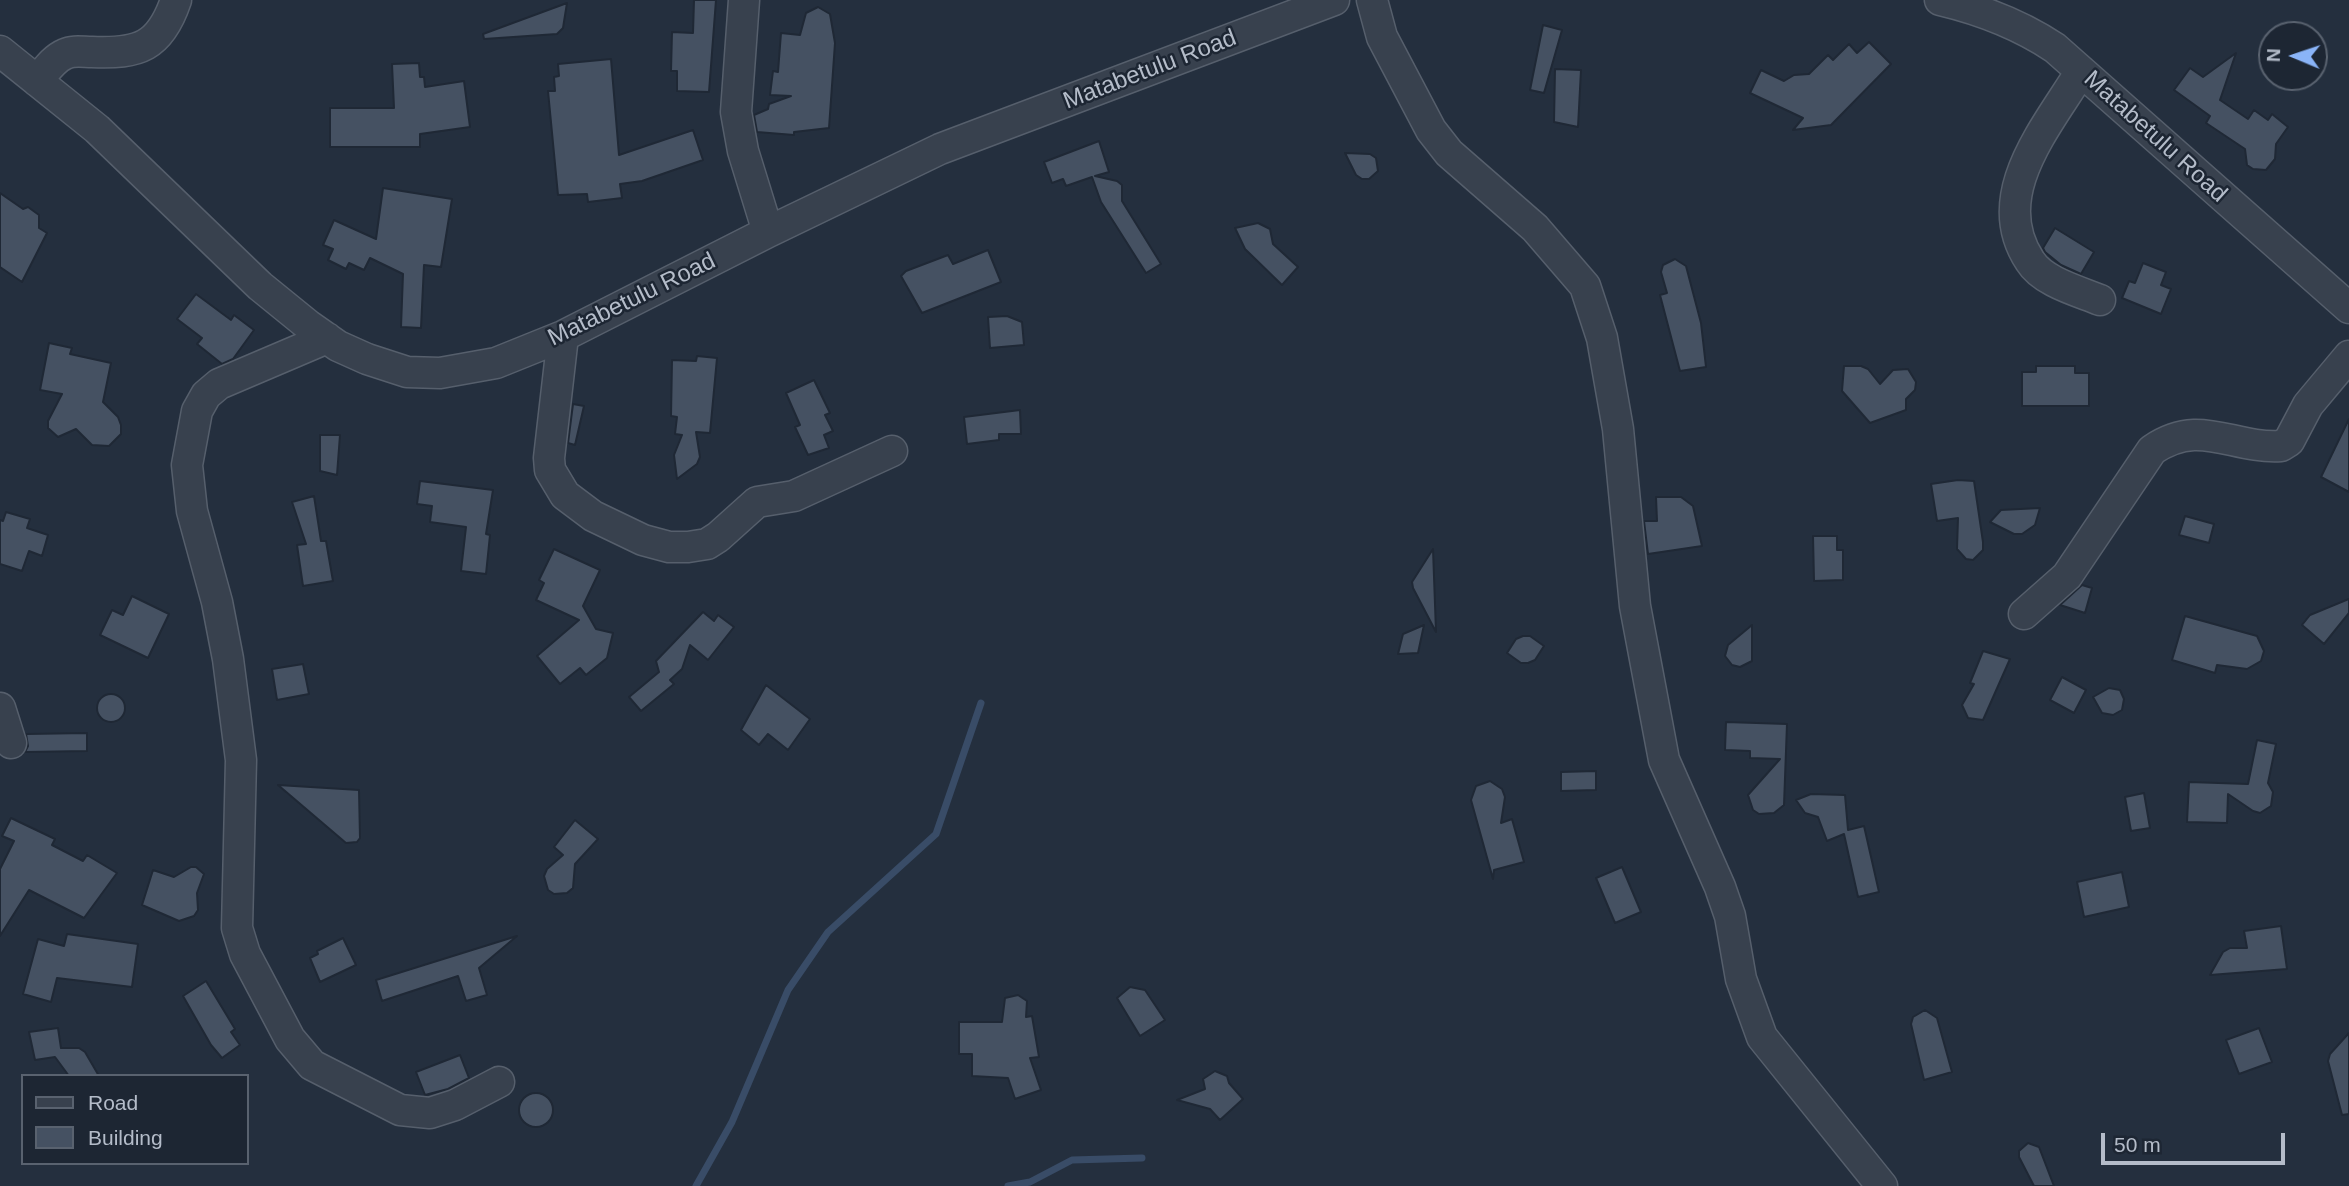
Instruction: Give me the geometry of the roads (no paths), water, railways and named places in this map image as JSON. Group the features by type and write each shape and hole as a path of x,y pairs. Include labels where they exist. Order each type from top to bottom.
{"street":[{"path":"37,81 57,58 67,52 122,53 146,45 160,32 176,0"},
{"path":"744,0 736,112 743,151 768,232"},
{"name":"Matabetulu Road","path":"0,51 97,129 260,286 327,338 367,359 407,372 440,373 496,363 563,336 940,149 1334,0"},
{"path":"1372,0 1386,44 1431,131 1449,153 1535,228 1585,286 1602,338 1618,429 1635,606 1664,760 1720,887 1730,916 1741,979 1762,1037 1882,1186"},
{"name":"Matabetulu Road","path":"1940,0 1976,9 2027,29 2081,71 2349,309"},
{"path":"2081,71 2027,160 2017,180 2013,202 2018,234 2030,262 2051,279 2100,300"},
{"path":"563,336 549,458 550,470 565,495 593,516 643,540 669,547 707,544 757,502 794,495 892,451"},
{"path":"327,338 219,384 206,395 197,411 190,438 187,465 192,511 220,613 241,760 237,928 245,954 290,1039 312,1065 400,1110 430,1113 455,1105 499,1082"},
{"path":"2024,614 2067,576 2152,450 2165,441 2192,434 2281,446 2289,441 2308,405 2349,356"},
{"path":"0,708 11,743"}],"waterway":[{"path":"696,1186 732,1122 788,990 828,932 936,834 981,703"},
{"path":"1008,1186 1030,1182 1072,1160 1142,1158"}]}
